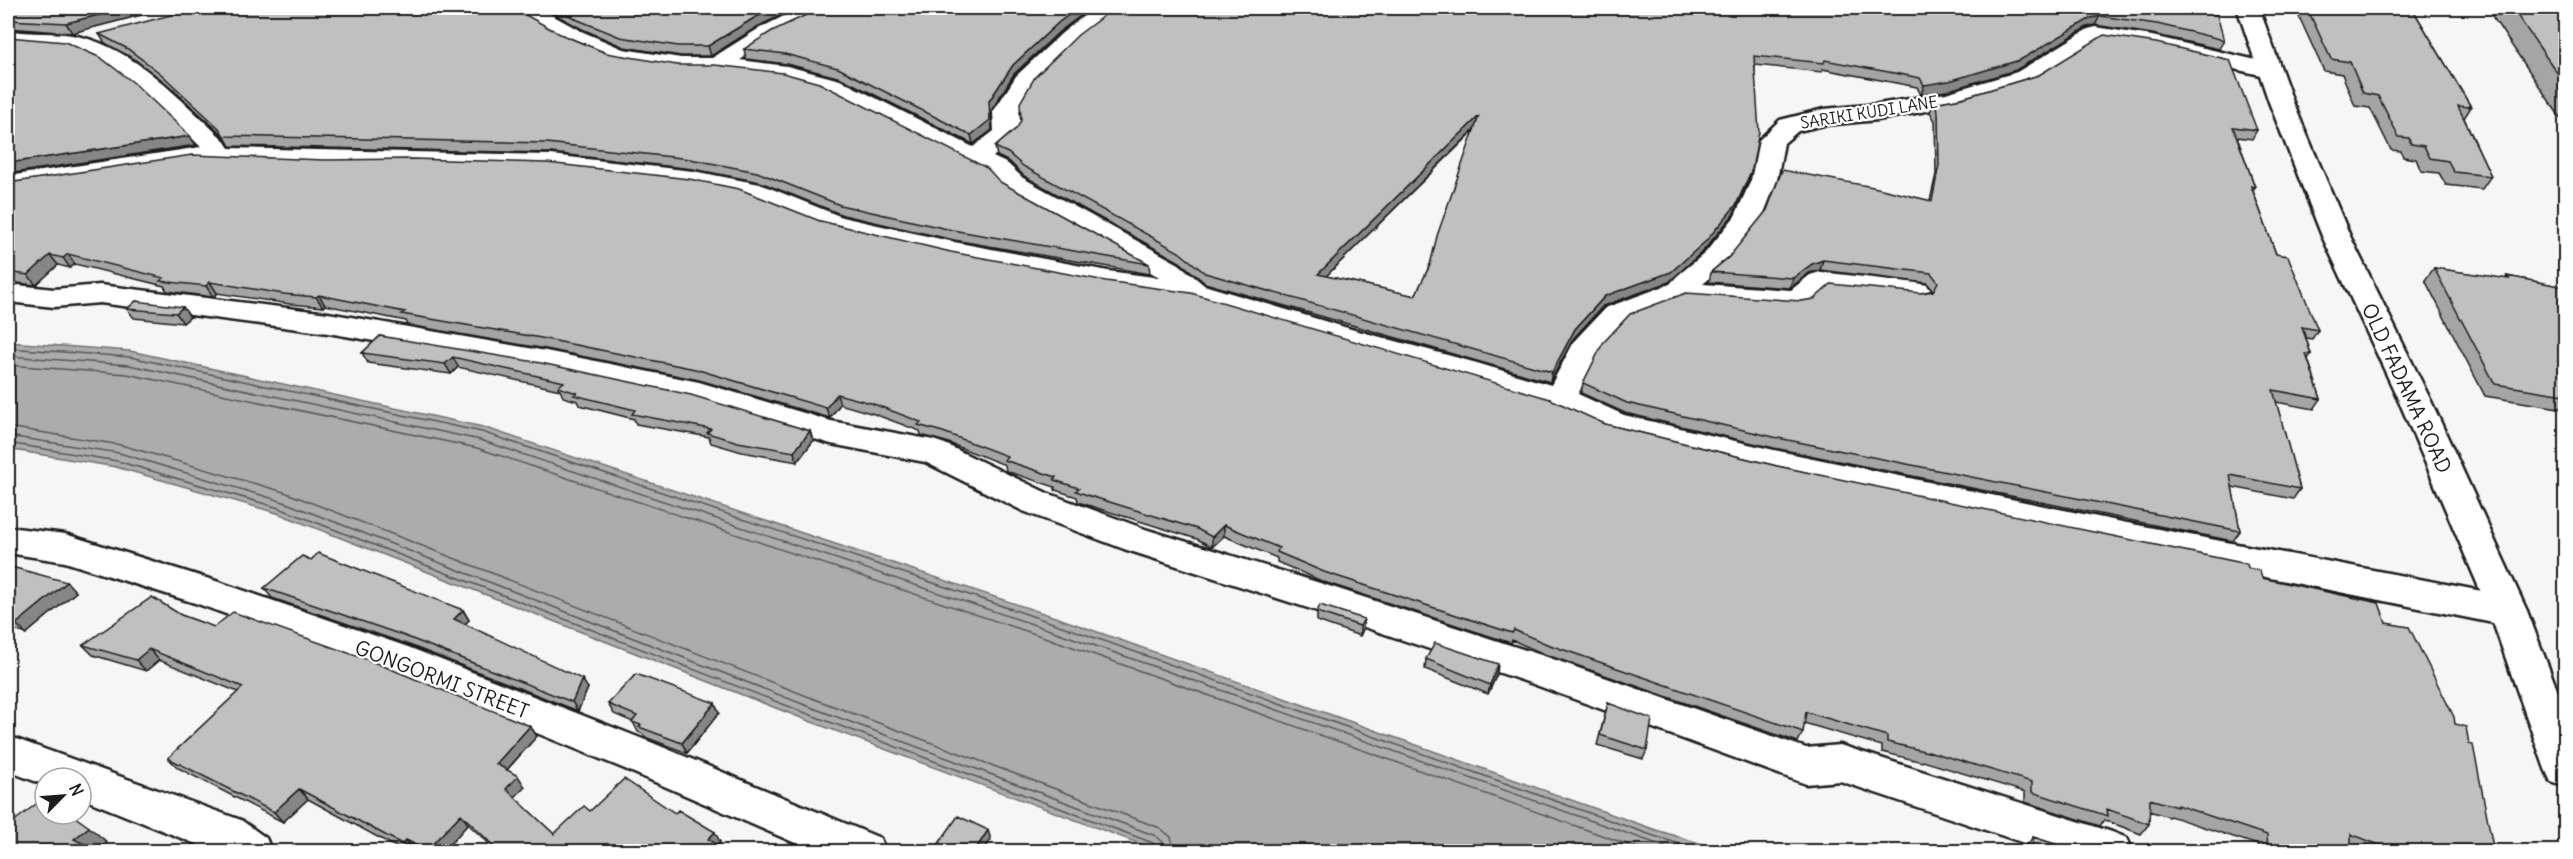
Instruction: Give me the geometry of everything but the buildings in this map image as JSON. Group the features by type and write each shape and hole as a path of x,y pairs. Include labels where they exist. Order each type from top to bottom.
{"street":[{"path":"718,65 744,45 777,26 818,8"},
{"path":"975,158 1004,136 1008,129 1006,112 1025,81 1070,38 1108,8"},
{"path":"1349,8 1376,10 1395,15 1408,8"},
{"name":"OLD FADAMA ROAD","path":"2248,8 2269,70 2336,236 2415,401 2508,611 2565,769"},
{"path":"531,9 573,36 618,55 681,65 718,65 787,73 831,85 999,170 1013,184 1168,270 1195,292"},
{"path":"73,42 107,33"},
{"name":"SARIKI KUDI LANE","path":"1560,399 1586,347 1616,315 1680,291 1687,282 1715,259 1748,218 1764,180 1772,140 1789,125 1824,117 1878,112 1949,100 2015,80 2039,70 2063,52 2096,34 2162,45 2269,70"},
{"path":"8,37 18,40 73,42 109,57 156,92 214,145 219,154"},
{"path":"8,184 198,155 219,154 330,160 551,163 693,179 750,190 833,223 954,251 1108,280 1195,292 1342,338 1466,370 1560,399 1615,424 1774,462 2122,535 2508,611"},
{"path":"1680,291 1798,300 1820,281 1917,292"},
{"path":"8,293 54,298 100,294 328,323 546,361 699,393 831,432 933,452 1035,502 1137,540 1320,597 1547,673 1806,766 1840,763 2112,852"},
{"name":"GONGORMI STREET","path":"8,540 76,552 206,592 394,658 639,756 865,852"},
{"path":"8,754 42,766"},
{"path":"93,784 226,834 251,852"}],"water":[{"path":"8,342 130,351 483,427 1061,619 1656,830 1726,851 1159,851 809,721 277,513 116,467 8,449"}]}
